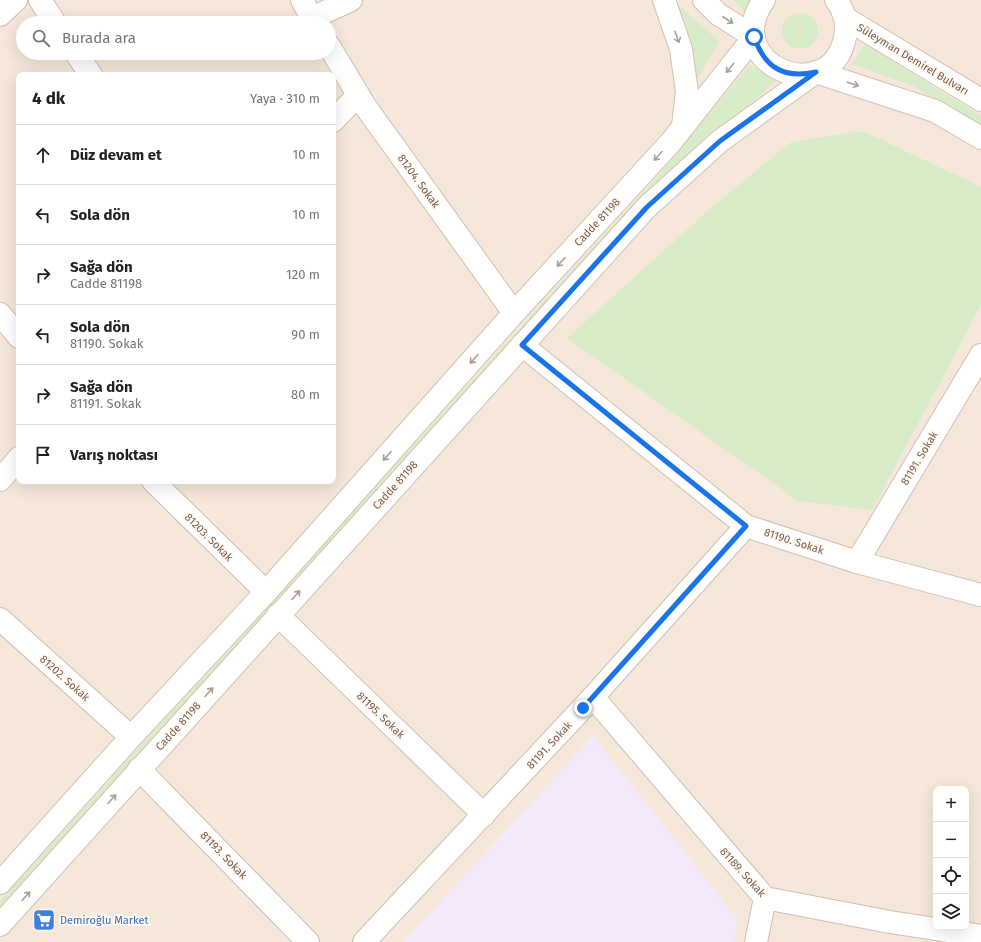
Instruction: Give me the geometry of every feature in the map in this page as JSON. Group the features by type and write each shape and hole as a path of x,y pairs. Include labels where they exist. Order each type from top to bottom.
{"street":[{"path":"0,15 16,0"},
{"path":"40,0 50,16"},
{"path":"310,14 351,0"},
{"path":"664,0 682,49 687,92 683,126"},
{"path":"704,0 718,14 754,37"},
{"path":"764,0 758,8 754,22 754,37 762,55 777,69 789,74 803,75 816,72 935,111 981,138"},
{"name":"Cadde 81198","path":"0,925 278,614 647,207 720,141 816,72 828,66 838,56 844,44 846,31 840,9"},
{"name":"Süleyman Demirel Bulvarı","path":"840,9 981,100"},
{"name":"Cadde 81198","path":"0,883 131,737 266,592 514,313 683,126 754,37"},
{"name":"81204. Sokak","path":"336,58 358,95 514,313"},
{"path":"81,60 89,72"},
{"path":"336,118 358,95"},
{"path":"0,314 16,333"},
{"name":"81190. Sokak","path":"522,345 746,526 857,562 981,595"},
{"name":"81191. Sokak","path":"857,562 981,355"},
{"path":"0,480 16,461"},
{"name":"81203. Sokak","path":"156,484 266,592"},
{"name":"81191. Sokak","path":"364,942 593,698 746,526"},
{"name":"81195. Sokak","path":"278,614 484,815"},
{"name":"81202. Sokak","path":"0,619 131,737"},
{"name":"81189. Sokak","path":"593,698 765,898 890,922 981,936"},
{"name":"81193. Sokak","path":"139,769 308,942"},
{"path":"756,942 765,898"}],"shaded area":[{"path":"0,0 981,0 981,942 0,942"},
{"path":"593,736 738,920 734,942 403,942"}],"green space":[{"path":"733,0 753,0 745,11"},
{"path":"676,3 719,41 693,87"},
{"path":"804,13 813,18 817,24 817,38 813,44 804,49 796,49 787,44 783,38 782,27 787,18 793,14"},
{"path":"865,44 981,116 981,126 911,85 852,64"},
{"path":"750,65 776,81 666,177 0,909 0,901 661,172"},
{"path":"863,131 981,187 981,305 872,510 798,501 567,338 710,209 791,142"}],"place":[{"name":"Demiroğlu Market","path":"44,920"}],"route":[{"path":"583,708 746,526 522,345 647,207 720,141 816,72 803,75 789,74 777,69 766,61 759,50 754,37"}]}
